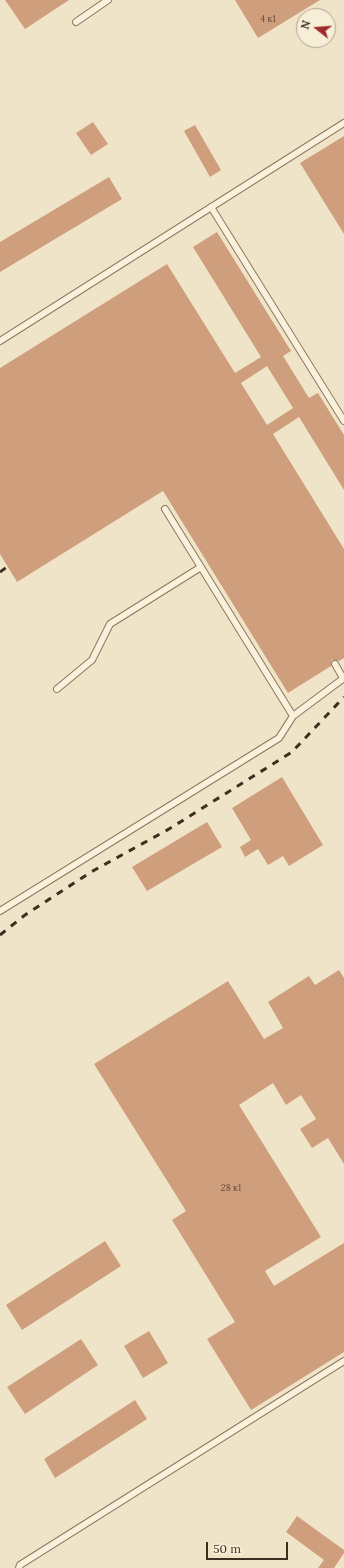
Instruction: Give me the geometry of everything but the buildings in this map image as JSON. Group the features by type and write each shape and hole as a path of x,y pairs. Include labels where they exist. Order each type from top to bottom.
{"lane":[{"path":"76,22 108,0"},
{"path":"0,341 344,123"},
{"path":"211,207 344,421"},
{"path":"165,509 293,716"},
{"path":"57,689 92,660 110,624 201,567"},
{"path":"0,911 279,738 293,716 343,678 335,664"},
{"path":"19,1568 20,1564 344,1361"}],"railway":[{"path":"0,572 11,564"},
{"path":"0,935 25,915 91,872 169,829 292,752 344,697"}]}
